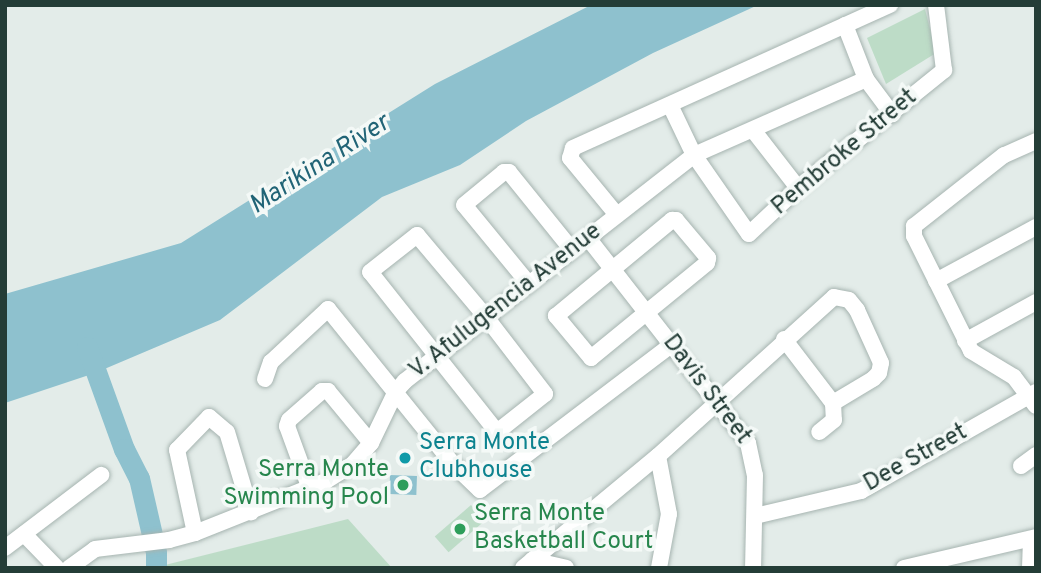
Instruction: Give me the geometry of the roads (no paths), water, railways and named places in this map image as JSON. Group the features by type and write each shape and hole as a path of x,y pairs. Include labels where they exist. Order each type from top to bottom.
{"street":[{"path":"617,215 570,158 573,148 890,5"},
{"name":"Pembroke Street","path":"694,155 749,234 798,188 941,74 945,65 936,5"},
{"path":"845,25 866,79 892,114"},
{"name":"V. Afulugencia Avenue","path":"69,568 95,549 169,540 195,533 310,489 352,466 371,443 396,391 486,317 694,155 866,79"},
{"path":"670,105 694,155"},
{"path":"753,130 798,188"},
{"path":"1034,397 1014,377 971,351 914,236 914,226 1004,155 1036,141"},
{"path":"529,284 464,205 504,172 509,172 572,250"},
{"path":"674,219 708,258 707,263 591,358 556,316 613,269 674,219"},
{"path":"936,281 1036,227"},
{"path":"417,235 486,317 545,394 497,432 437,356 370,272 417,235"},
{"name":"Davis Street","path":"588,238 717,402 752,452 755,516 753,568"},
{"path":"527,564 658,456 784,339 834,297 849,299 881,363 879,373 873,379 833,403"},
{"path":"965,341 1036,302"},
{"path":"265,379 271,362 328,309 476,489 485,488 672,344"},
{"path":"784,339 833,403 834,420 819,432"},
{"path":"310,489 287,426 289,420 322,391 328,391 371,443"},
{"name":"Dee Street","path":"755,516 861,491 1034,397"},
{"path":"195,533 177,450 209,417 227,432 251,512"},
{"path":"1021,466 1036,455"},
{"path":"658,456 669,514 660,568"},
{"path":"5,548 101,475"},
{"path":"24,534 57,568"},
{"path":"904,568 945,564 1034,538 1030,568"},
{"path":"527,564 566,568"}],"water":[{"name":"Marikina River","path":"591,5 758,5 653,53 526,121 460,165 382,197 220,320 95,373 5,403 5,294 181,243 435,84"},
{"name":"Serra Monte Swimming Pool","path":"390,475 417,476 416,495 389,494"}],"waterway":[{"path":"87,347 124,449 139,478 156,552 156,568"}],"place":[{"name":"Serra Monte Clubhouse","path":"405,458"},
{"name":"Serra Monte Swimming Pool","path":"403,485"},
{"name":"Serra Monte Basketball Court","path":"460,529"}]}
